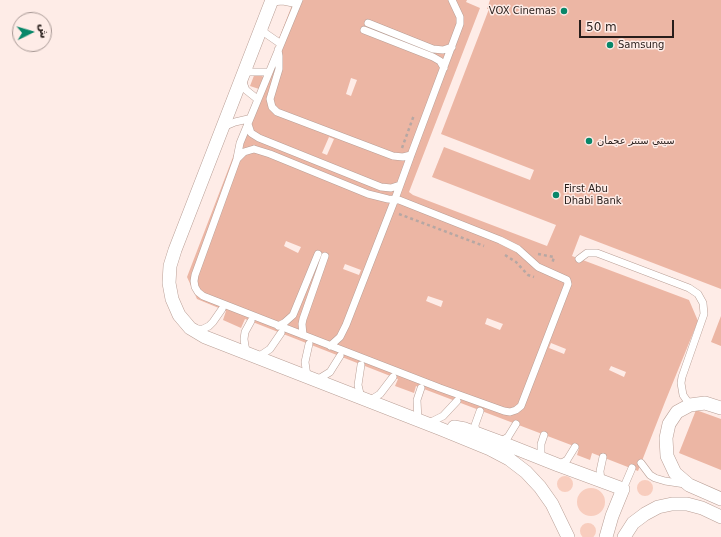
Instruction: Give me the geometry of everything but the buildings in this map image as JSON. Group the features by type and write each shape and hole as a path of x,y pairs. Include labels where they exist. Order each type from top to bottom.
{"street":[{"path":"272,1 170,266 169,283 172,300 179,315 190,328 205,337 441,429 490,449 509,459 526,472 540,487 552,504 568,537"},
{"path":"720,405 704,403 690,405 678,412 669,424 666,438 667,456 675,473 689,485 721,499"},
{"path":"441,429 459,428 476,433 623,489 612,516 606,537"},
{"path":"624,537 633,523 645,514 658,507 672,504 687,504 702,508 721,517"}],"lane":[{"path":"330,346 340,337 346,325 452,47 460,20 452,0"},
{"path":"237,159 244,152 249,150 260,150 368,194 388,199 395,199 515,247 538,267 568,282 568,286 521,406 510,412 504,411 440,388 303,335 279,329 203,296 195,287 195,275 237,159 248,121 278,50 296,1 272,1"},
{"path":"368,23 433,49 443,50 452,47"},
{"path":"262,26 265,33 278,42"},
{"path":"364,30 433,57 440,61 444,68"},
{"path":"278,50 280,63 270,99 272,107 277,112 393,156 403,157 411,155"},
{"path":"256,98 246,90 243,75 266,72"},
{"path":"223,127 235,122 248,121"},
{"path":"248,121 251,132 258,138 381,187 390,188 400,185"},
{"path":"580,259 587,253 597,253 689,288 698,294 703,303 704,314 681,383 683,395 690,405"},
{"path":"251,321 245,332 245,346 252,355 262,355 270,349 279,329 293,315 322,255 303,318 303,335"},
{"path":"190,328 203,329 209,326 222,309"},
{"path":"309,344 305,362 312,378 330,372 340,356"},
{"path":"361,365 358,385 365,399 380,394 393,377"},
{"path":"421,388 417,400 423,422 443,416 457,401"},
{"path":"476,433 475,425 480,410"},
{"path":"500,442 508,437 516,424"},
{"path":"541,458 541,444 544,435"},
{"path":"558,465 567,460 575,447"},
{"path":"601,481 600,471 603,457"},
{"path":"641,463 655,478 689,485"},
{"path":"623,489 632,468"}],"path":[{"path":"391,210 413,220 487,247"},
{"path":"501,252 516,262 528,275 539,279"}],"shaded area":[{"path":"562,476 568,476 573,481 571,490 568,492 562,492 557,487 557,481"},
{"path":"645,480 651,482 653,488 651,494 645,496 639,494 637,488 639,482"},
{"path":"591,488 597,489 601,492 604,496 604,508 601,512 597,515 591,516 585,515 581,512 578,508 577,502 578,496 581,492 585,489"},
{"path":"588,523 595,528 596,531 591,538 588,539 581,534 580,531 585,524"}],"place":[{"name":"VOX Cinemas","path":"564,11"},
{"name":"Samsung","path":"610,45"},
{"name":"سيتي سنتر عجمان","path":"589,141"},
{"name":"First Abu Dhabi Bank","path":"556,195"}]}
